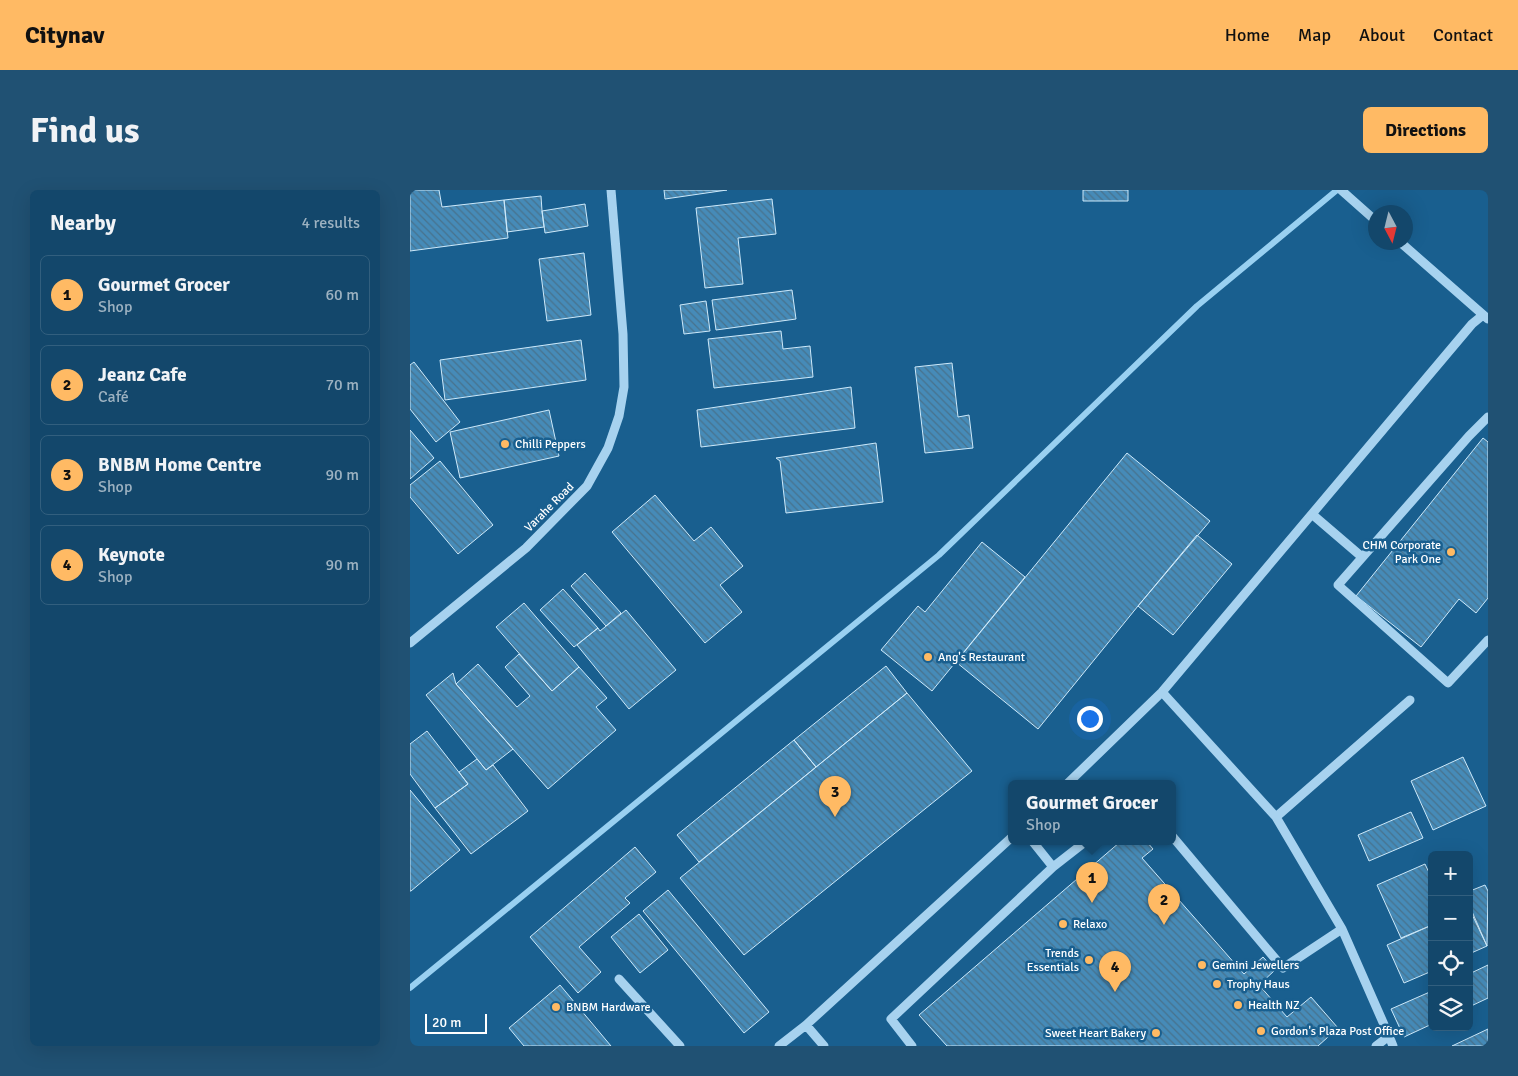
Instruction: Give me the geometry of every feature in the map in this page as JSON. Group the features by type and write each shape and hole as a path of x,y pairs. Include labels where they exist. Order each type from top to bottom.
{"street":[{"name":"Varahe Road","path":"410,643 526,548 587,486 608,448 619,416 624,387 623,334 610,190"},
{"path":"1340,190 1368,214"},
{"path":"1071,780 1162,692 1472,324 1486,317 1409,250"},
{"path":"1488,417 1338,584 1448,683 1488,640"},
{"path":"1313,515 1362,557"},
{"path":"1162,692 1276,816 1342,929 1393,1046"},
{"path":"1276,816 1410,700"},
{"path":"779,1046 806,1025 1008,841"},
{"path":"1176,841 1283,968 1342,929"},
{"path":"1035,845 1053,867"},
{"path":"912,1046 891,1019 1053,867 1081,845"},
{"path":"620,979 680,1046"},
{"path":"806,1025 824,1046"},
{"path":"1376,1046 1390,1036"}],"building":[{"path":"410,190 439,190 442,207 504,200 508,238 410,251"},
{"path":"664,190 727,190 665,199"},
{"path":"1083,190 1128,190 1128,201 1083,201"},
{"path":"541,196 544,227 507,232 504,200"},
{"path":"772,199 776,234 738,238 743,284 705,288 696,208"},
{"path":"585,204 588,226 545,233 542,211"},
{"path":"584,253 591,315 547,321 539,259"},
{"path":"792,290 796,319 716,330 712,300"},
{"path":"706,301 710,331 684,334 680,305"},
{"path":"781,331 783,349 810,346 813,377 714,388 708,339"},
{"path":"581,340 586,380 445,400 440,360"},
{"path":"414,362 460,422 436,442 410,409 410,365"},
{"path":"952,363 958,417 969,415 973,448 925,453 915,367"},
{"path":"851,387 855,428 701,447 697,410"},
{"name":"Chilli Peppers","path":"549,410 559,456 460,478 450,432"},
{"path":"410,430 434,458 410,479"},
{"path":"1483,438 1488,442 1488,598 1476,613 1459,599 1421,647 1356,596"},
{"path":"876,443 883,502 786,513 780,461 776,458"},
{"path":"1127,453 1210,521 1038,729 956,662"},
{"path":"440,461 493,525 458,554 410,497 410,485"},
{"path":"655,495 694,541 711,527 743,566 720,585 742,612 705,643 612,532"},
{"path":"1197,535 1232,564 1173,635 1138,606"},
{"path":"982,542 1025,577 932,691 881,650 918,606 925,612"},
{"path":"585,573 621,613 606,626 571,586"},
{"path":"563,589 598,628 574,647 540,610"},
{"path":"524,603 579,667 552,691 496,627"},
{"path":"626,610 676,670 629,709 577,645 598,628 600,631"},
{"path":"519,654 552,691 579,667 607,698 596,707 616,730 548,789 456,684 478,664 517,707 530,696 505,667"},
{"path":"886,666 907,693 816,767 794,740"},
{"path":"453,673 456,684 513,749 486,770 426,695"},
{"path":"907,693 972,771 744,955 680,878"},
{"path":"427,731 468,784 435,808 410,774 410,744"},
{"path":"794,740 816,767 699,862 677,835"},
{"path":"1463,757 1486,806 1433,830 1411,781"},
{"path":"477,759 486,770 493,765 528,811 471,854 435,808 468,784 459,772"},
{"path":"410,790 460,850 411,891 410,891"},
{"path":"1411,812 1423,838 1369,861 1358,835"},
{"path":"1117,845 1150,845 1153,849 1142,858 1244,974 1263,957 1275,970 1259,985 1287,1017 1311,997 1338,1028 1318,1046 947,1046 919,1015"},
{"path":"635,847 656,872 625,898 630,903 579,947 601,972 578,993 530,937"},
{"path":"1425,864 1428,870 1428,927 1401,938 1377,885"},
{"path":"1485,885 1488,891 1487,946 1473,916 1473,890"},
{"path":"668,890 769,1012 744,1033 643,911"},
{"path":"639,914 668,950 640,973 611,937"},
{"path":"1473,914 1487,946 1473,952"},
{"path":"1428,927 1428,973 1404,983 1387,945"},
{"path":"1488,965 1488,998 1473,1005 1473,986 1473,972"},
{"name":"BNBM Hardware","path":"560,985 611,1046 524,1046 509,1028"},
{"path":"1428,993 1428,1026 1404,1037 1391,1009"},
{"path":"1488,1029 1488,1046 1452,1046"}],"waterway":[{"path":"410,988 939,555 1197,306 1337,190"}],"place":[{"name":"Chilli Peppers","path":"505,444"},
{"name":"CHM Corporate Park One","path":"1451,552"},
{"name":"Ang's Restaurant","path":"928,657"},
{"name":"BNBM Home Centre","path":"835,817"},
{"name":"Gourmet Grocer","path":"1092,903"},
{"name":"Relaxo","path":"1063,924"},
{"name":"Jeanz Cafe","path":"1164,925"},
{"name":"Trends Essentials","path":"1089,960"},
{"name":"Gemini Jewellers","path":"1202,965"},
{"name":"Trophy Haus","path":"1217,984"},
{"name":"Keynote","path":"1115,992"},
{"name":"Health NZ","path":"1238,1005"},
{"name":"BNBM Hardware","path":"556,1007"},
{"name":"Gordon's Plaza Post Office","path":"1261,1031"},
{"name":"Sweet Heart Bakery","path":"1156,1033"}]}
